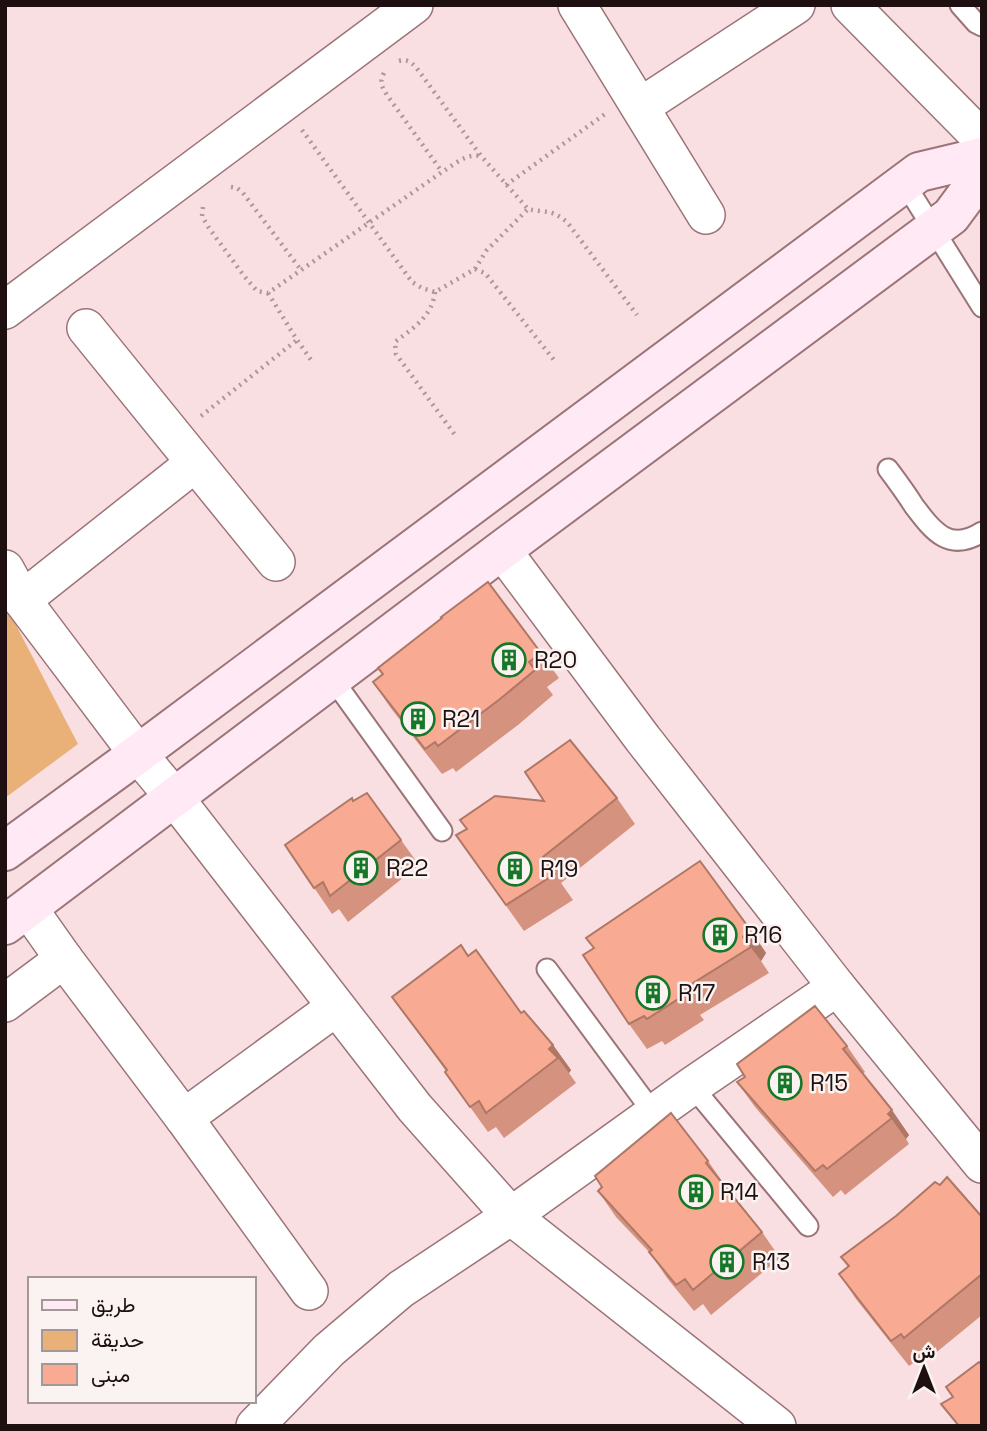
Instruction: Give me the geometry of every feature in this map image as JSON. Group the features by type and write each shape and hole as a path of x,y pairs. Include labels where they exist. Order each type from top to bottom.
{"street":[{"path":"5,310 207,179 283,103 414,5"},
{"path":"578,5 706,215"},
{"path":"636,101 796,5"},
{"path":"850,5 982,139"},
{"path":"5,850 138,754 904,182 919,172 982,157"},
{"path":"309,1291 184,1118 64,960 16,917 502,550 951,216 982,174"},
{"path":"86,328 276,562"},
{"path":"184,450 13,585 138,754 415,1108 512,1216 777,1426"},
{"path":"502,550 643,739 837,987 982,1164"},
{"path":"5,1003 64,960"},
{"path":"255,1426 329,1350 401,1289 512,1216 692,1086 837,987"},
{"path":"184,1118 336,1007"}],"lane":[{"path":"960,5 982,26"},
{"path":"904,182 982,307"},
{"path":"888,469 930,527 942,538 959,541 982,532"},
{"path":"332,678 442,831"},
{"path":"547,969 654,1114"},
{"path":"692,1086 808,1226"}],"path":[{"path":"442,172 381,85 383,74 400,61 411,62 481,156 528,209 548,211 567,222 637,314"},
{"path":"506,185 636,101"},
{"path":"283,103 412,282 422,288 435,292 475,269 494,242 528,209"},
{"path":"301,270 243,193 237,188 207,179 202,216 253,288 268,293 442,172 469,156 481,156"},
{"path":"475,269 485,273 554,360"},
{"path":"435,292 434,300 424,318 394,342 394,348 407,371 455,435"},
{"path":"268,293 311,360"},
{"path":"184,450 297,340"}],"green space":[{"path":"5,604 78,744 5,798"}],"building":[{"path":"488,582 541,653 529,662 535,670 438,746 435,742 425,749 373,682 383,674 378,668"},
{"path":"570,740 617,798 543,857 555,874 506,905 456,835 467,829 460,820 495,796 544,801 525,772"},
{"path":"367,793 401,840 330,896 323,882 314,888 285,845 352,798 353,801"},
{"path":"700,861 749,928 743,937 751,947 682,990 686,994 647,1019 644,1016 629,1024 583,955 594,948 586,938"},
{"path":"461,945 468,956 476,950 521,1013 524,1011 553,1045 549,1049 558,1058 486,1113 479,1101 470,1107 445,1072 447,1070 392,997"},
{"path":"815,1006 847,1046 843,1049 892,1110 888,1114 892,1118 827,1169 823,1165 815,1171 737,1082 745,1077 737,1064"},
{"path":"671,1113 708,1161 706,1163 762,1232 693,1290 685,1279 676,1285 649,1252 652,1250 598,1191 602,1187 595,1176"},
{"path":"947,1177 982,1217 982,1274 904,1338 901,1334 891,1341 839,1274 849,1266 841,1257 896,1216 935,1182 940,1185"},
{"path":"979,1362 982,1365 982,1426 959,1426 941,1404 953,1397 946,1387"}],"place":[{"name":"R20","path":"509,660"},
{"name":"R21","path":"418,719"},
{"name":"R22","path":"361,868"},
{"name":"R19","path":"515,869"},
{"name":"R16","path":"720,935"},
{"name":"R17","path":"653,993"},
{"name":"R15","path":"785,1083"},
{"name":"R14","path":"696,1192"},
{"name":"R13","path":"727,1262"}]}
